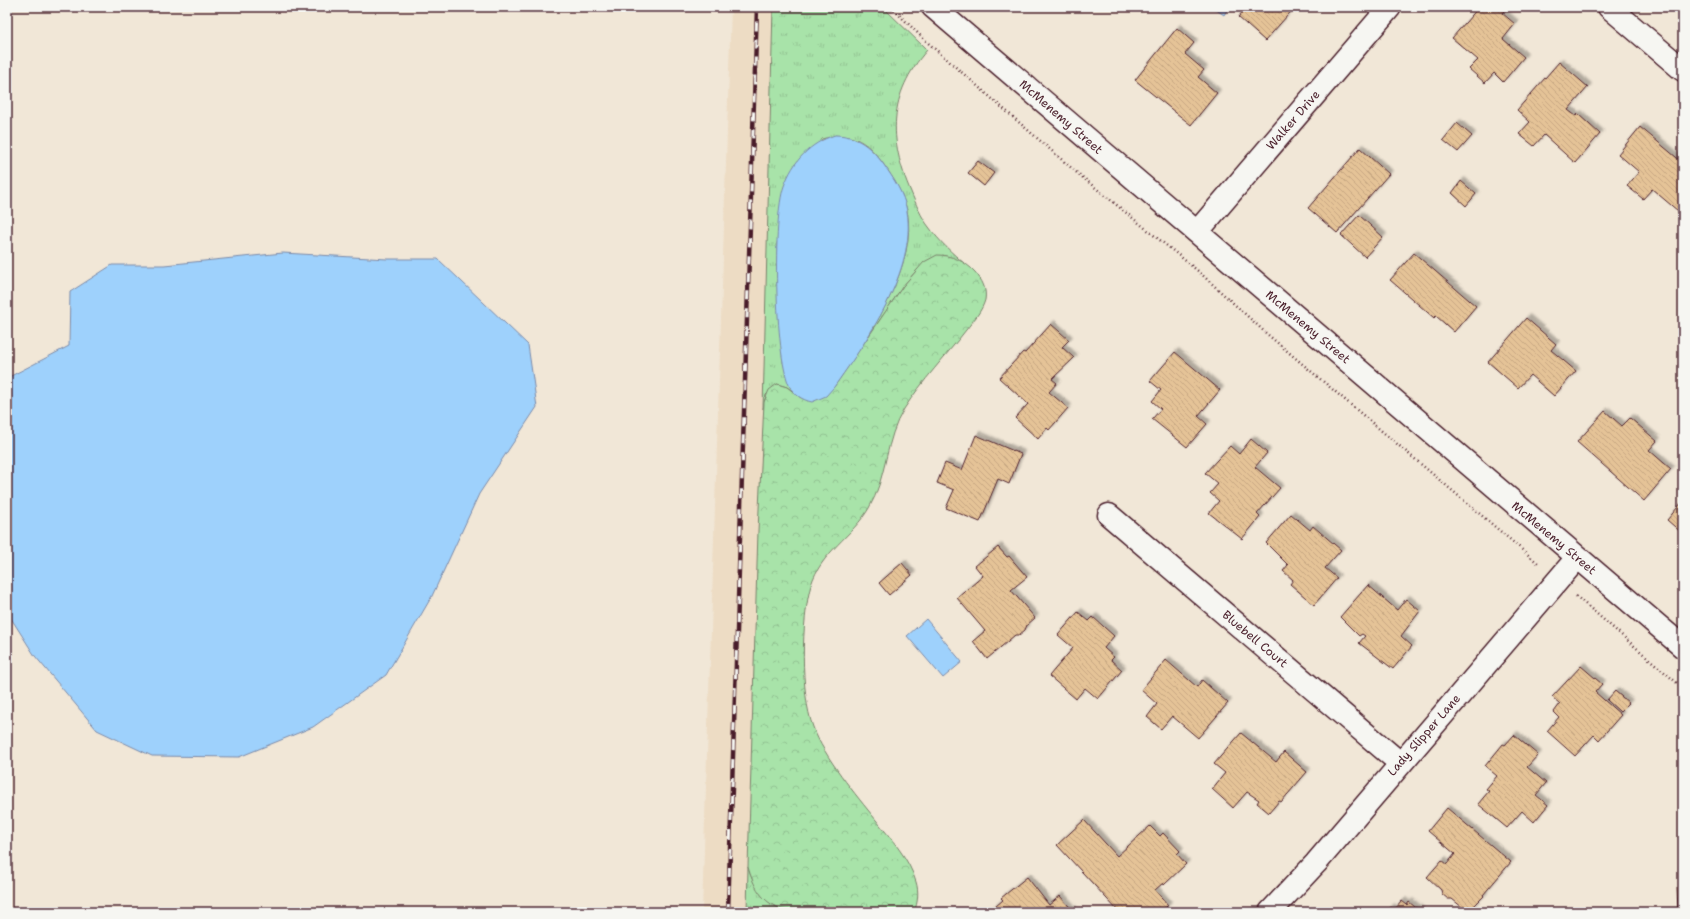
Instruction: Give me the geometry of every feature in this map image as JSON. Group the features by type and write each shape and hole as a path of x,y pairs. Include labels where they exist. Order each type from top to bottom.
{"street":[{"name":"McMenemy Street","path":"933,7 1683,648"},
{"name":"Walker Drive","path":"1197,232 1390,7"},
{"path":"1609,7 1683,70"},
{"name":"Bluebell Court","path":"1109,515 1400,763"},
{"name":"Lady Slipper Lane","path":"1270,912 1316,863 1577,558"}],"path":[{"path":"891,7 927,42 1076,172 1198,271 1273,339 1535,561"},
{"path":"1578,598 1683,688"}],"shaded area":[{"path":"731,7 782,7 754,912 702,912"}],"green space":[{"path":"773,7 883,7 927,50 914,67 905,84 899,101 896,118 898,154 903,173 924,219 941,242 965,264 943,255 916,271 903,286 847,369 881,314 900,272 906,251 909,230 907,210 899,189 891,175 872,150 860,141 846,136 822,139 777,243 779,319 783,362 790,386 795,393 787,387 777,384 766,395 763,409"},
{"path":"937,255 958,259 975,272 985,288 984,304 980,312 904,409 893,433 879,484 869,508 855,527 822,563 816,573 811,585 805,617 803,656 809,713 818,739 832,763 904,857 913,873 917,886 918,897 914,912 801,912 782,909 769,902 759,892 748,867 758,531 764,402 769,390 777,384 787,387 801,398 834,387 903,286 924,262"},
{"path":"748,867 750,874 762,894 774,904 789,910 785,912 747,912"}],"water":[{"path":"1212,7 1229,7 1224,15"},
{"path":"835,135 850,137 857,140 869,148 884,165 895,181 904,199 907,211 908,234 904,257 897,281 874,327 834,387 826,396 812,402 795,394 789,385 784,369 778,317 777,286 780,203 784,186 792,169 798,161 810,148 826,138"},
{"path":"283,253 387,259 438,259 528,345 537,407 479,494 432,596 386,675 313,727 239,757 152,756 97,730 35,656 7,612 7,378 69,346 70,292 112,265 164,265"},
{"path":"926,619 962,662 943,678 907,636"}],"building":[{"path":"1247,7 1295,7 1265,41 1238,17"},
{"path":"1479,7 1507,7 1502,13 1515,24 1503,39 1524,57 1503,82 1494,73 1485,83 1469,69 1478,60 1452,38"},
{"path":"1177,28 1194,43 1185,54 1204,70 1198,77 1217,93 1191,125 1135,80"},
{"path":"1559,62 1588,87 1568,110 1576,116 1578,114 1600,134 1575,163 1544,135 1534,146 1519,134 1530,122 1517,110"},
{"path":"1457,123 1472,136 1458,152 1443,140"},
{"path":"1640,127 1682,162 1680,164 1683,167 1683,205 1678,211 1652,189 1643,199 1627,186 1639,172 1618,154"},
{"path":"1360,148 1389,174 1337,233 1308,208"},
{"path":"978,161 994,173 984,186 968,173"},
{"path":"1461,181 1476,194 1466,206 1452,193"},
{"path":"1359,215 1383,237 1365,257 1341,235"},
{"path":"1414,253 1476,306 1454,332 1436,316 1434,318 1390,280"},
{"path":"1526,318 1556,344 1551,350 1576,371 1554,396 1530,375 1518,388 1488,362"},
{"path":"1051,324 1069,340 1062,347 1074,358 1052,379 1057,383 1049,392 1068,408 1049,430 1047,428 1038,439 1015,418 1028,404 999,378 1023,352 1025,353"},
{"path":"1175,352 1220,390 1198,416 1207,424 1187,447 1152,419 1161,409 1152,401 1161,390 1150,381"},
{"path":"1605,411 1622,426 1630,418 1657,441 1649,450 1671,469 1644,501 1577,442"},
{"path":"976,435 1021,454 1009,484 998,479 980,522 946,508 954,490 937,483 945,463 962,470"},
{"path":"1251,439 1267,453 1255,467 1280,488 1257,514 1260,517 1242,539 1209,513 1219,501 1210,493 1218,484 1205,473 1230,446 1239,454"},
{"path":"1683,501 1683,534 1667,520"},
{"path":"1291,514 1310,530 1313,526 1341,550 1325,568 1337,578 1314,605 1290,584 1293,580 1283,571 1288,565 1266,543"},
{"path":"998,547 1007,557 1009,556 1027,577 1011,590 1035,618 1027,625 1025,630 1019,635 1015,635 987,659 973,641 985,631 957,598 983,576 975,566"},
{"path":"902,563 912,575 889,595 879,583"},
{"path":"1368,585 1397,610 1406,599 1420,611 1401,636 1412,646 1393,669 1359,643 1365,636 1362,634 1359,636 1340,617"},
{"path":"1078,612 1089,621 1093,617 1114,636 1104,648 1114,657 1111,660 1122,670 1098,699 1085,688 1076,699 1049,676 1073,648 1058,635"},
{"path":"1166,660 1197,687 1202,680 1228,703 1198,738 1172,716 1161,729 1147,717 1157,704 1141,690"},
{"path":"1581,666 1602,684 1595,692 1621,715 1599,740 1594,735 1575,756 1547,731 1559,717 1554,712 1560,704 1552,697"},
{"path":"1615,691 1629,703 1620,712 1607,700"},
{"path":"1241,733 1276,762 1284,752 1307,772 1281,802 1279,801 1269,813 1257,803 1259,800 1247,792 1233,808 1212,789 1225,773 1214,764"},
{"path":"1514,735 1538,755 1527,767 1546,783 1536,795 1548,805 1534,822 1522,811 1507,828 1478,804 1489,791 1486,789 1497,776 1485,766 1503,744 1505,745"},
{"path":"1447,808 1511,862 1483,895 1484,896 1468,912 1452,899 1448,899 1442,894 1441,890 1427,877 1442,860 1447,864 1455,854 1428,831"},
{"path":"1084,820 1117,856 1150,826 1160,836 1163,833 1180,851 1177,854 1186,864 1164,885 1163,883 1155,890 1168,905 1161,912 1119,912 1057,845"},
{"path":"1027,877 1049,905 1060,896 1074,912 989,912 1003,900 1001,898"},
{"path":"1683,887 1683,912 1678,912 1677,888"},
{"path":"1402,901 1407,905 1409,902 1421,912 1387,912 1391,907 1394,910"}],"railway":[{"path":"728,912 757,7"}]}
